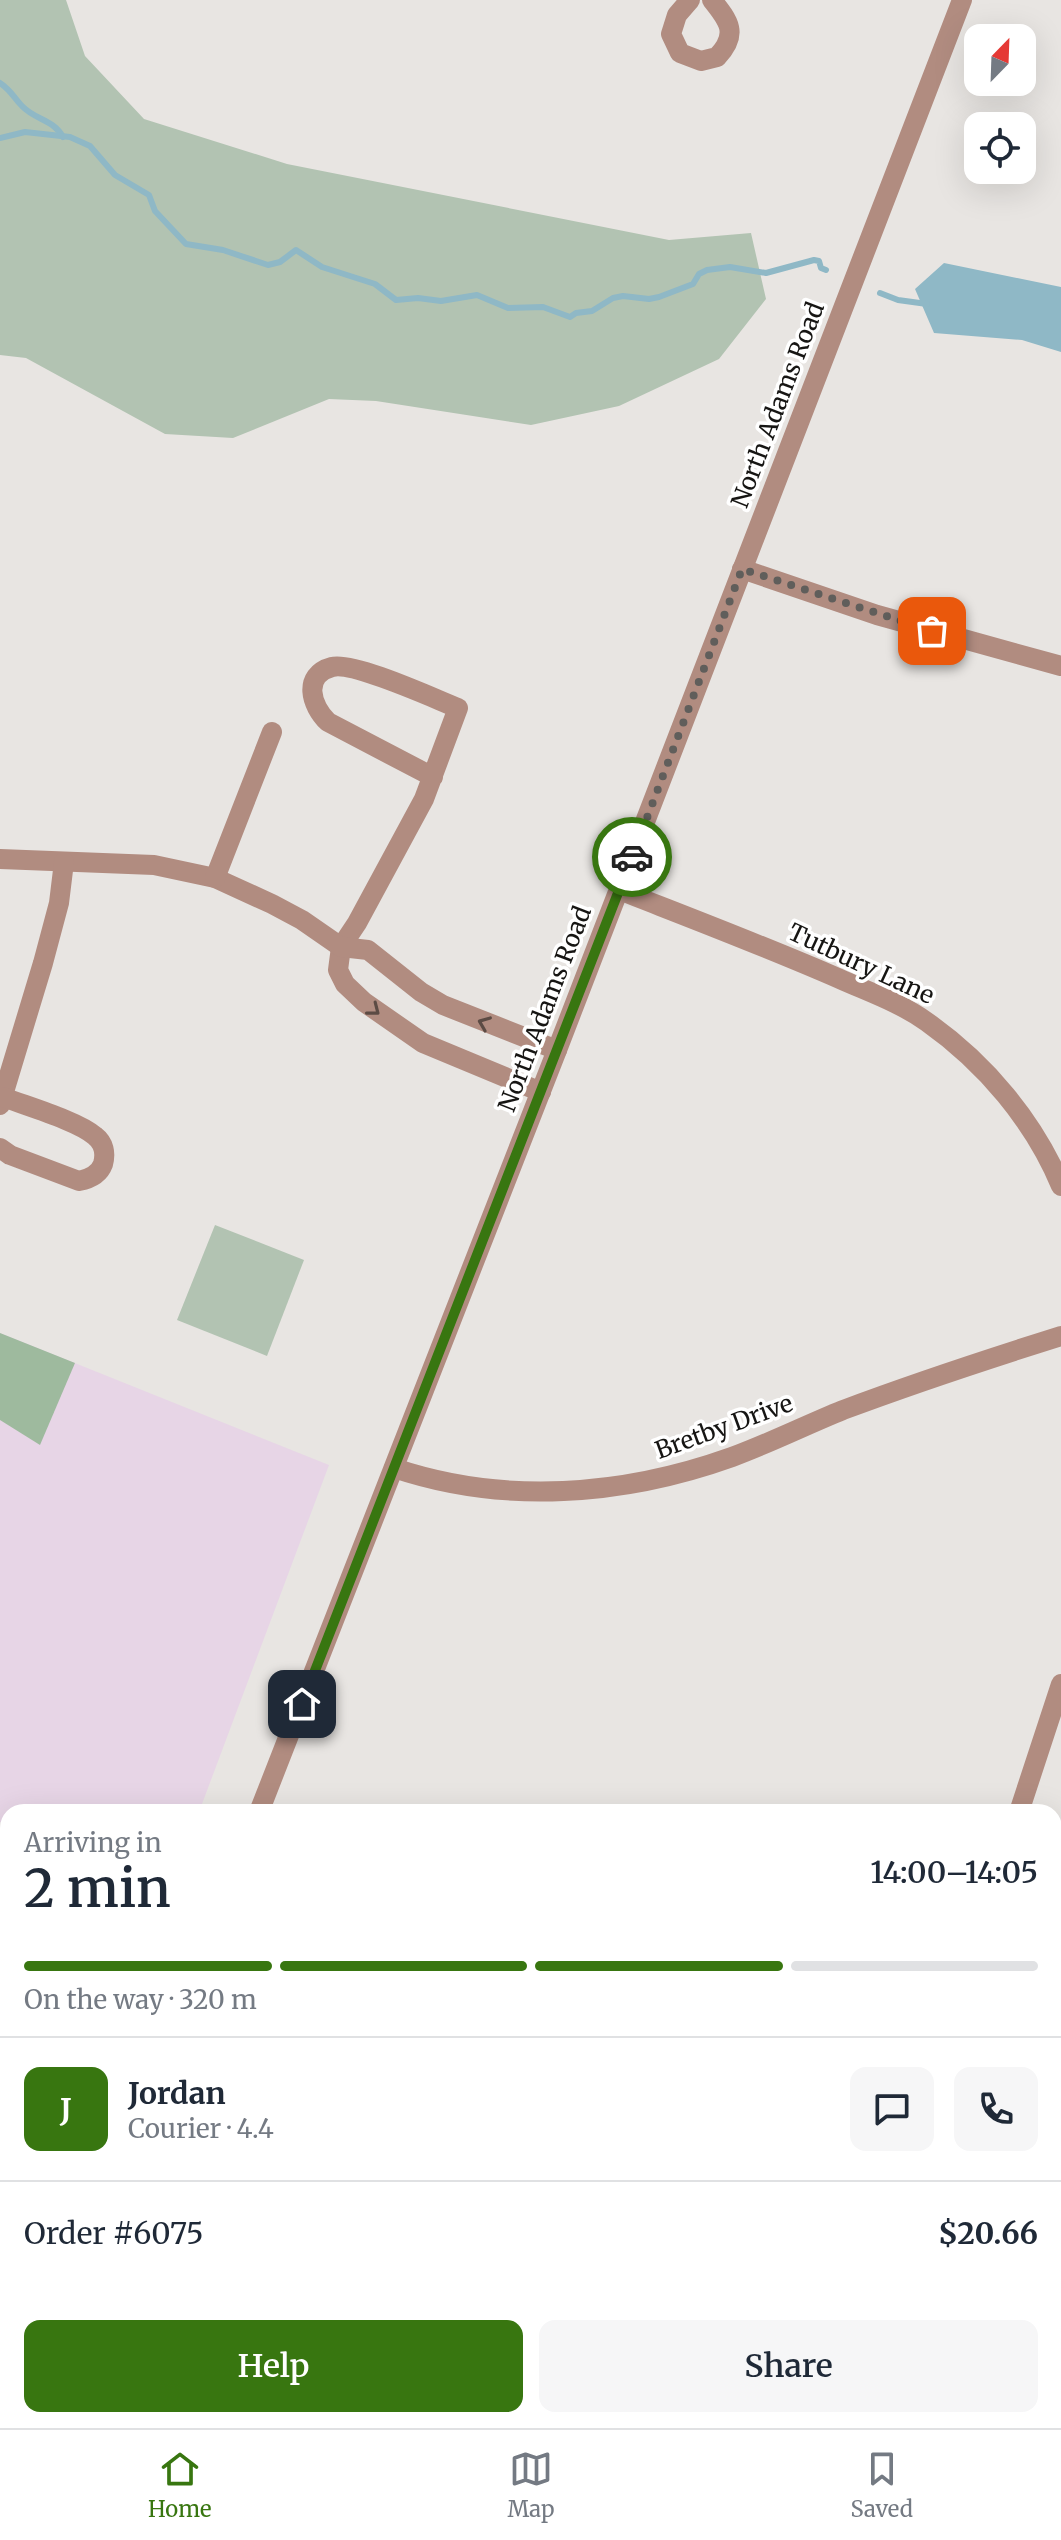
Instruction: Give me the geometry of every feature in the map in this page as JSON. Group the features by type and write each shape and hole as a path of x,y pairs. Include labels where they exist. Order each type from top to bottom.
{"street":[{"path":"690,0 677,15 671,34 680,53 701,61 717,57 730,37 724,14 712,0"},
{"name":"North Adams Road","path":"262,1804 541,1092 962,0"},
{"path":"742,569 877,615 1061,666"},
{"path":"433,777 328,722 318,713 313,699 317,676 330,667 353,667 458,708 433,777 381,880 341,947 338,970 345,984 399,1029 449,1055 541,1092"},
{"path":"215,878 272,732"},
{"path":"0,859 154,865 215,878 282,909 341,947 368,950 421,992 443,1005 557,1050"},
{"path":"0,1148 10,1155 79,1181 99,1172 105,1154 103,1145 86,1130 1,1101 59,903 64,862"},
{"name":"Tutbury Lane","path":"619,890 820,970 892,1002 928,1022 974,1061 1017,1109 1043,1149 1061,1186"},
{"name":"Bretby Drive","path":"394,1468 437,1481 505,1490 578,1491 656,1479 732,1457 855,1406 1061,1336"},
{"path":"1022,1804 1061,1684"}],"shaded area":[{"path":"0,1333 329,1465 202,1804 0,1804"}],"green space":[{"path":"0,0 66,0 85,56 144,119 287,164 669,240 751,233 766,299 719,359 619,406 531,425 376,401 329,399 233,438 165,434 26,358 0,355"},
{"path":"215,1225 304,1260 267,1356 177,1320"},
{"path":"0,1333 75,1363 40,1445 0,1420"}],"water":[{"path":"944,263 1061,287 1061,352 1022,340 934,333 915,289"}],"waterway":[{"path":"0,83 27,111 54,127 63,137"},
{"path":"0,138 25,132 70,137 90,146 115,175 149,195 155,211 186,244 223,250 268,265 280,262 296,250 322,267 375,284 396,300 418,298 441,301 477,295 508,308 543,307 570,317 592,311 613,298 659,297 693,284 699,274 707,270 730,267 766,273 814,260 819,261 821,268 826,270"},
{"path":"880,293 898,300 927,304"}],"way so far":[{"path":"632,857 742,569 932,631"}],"route":[{"path":"302,1704 632,857"}]}
